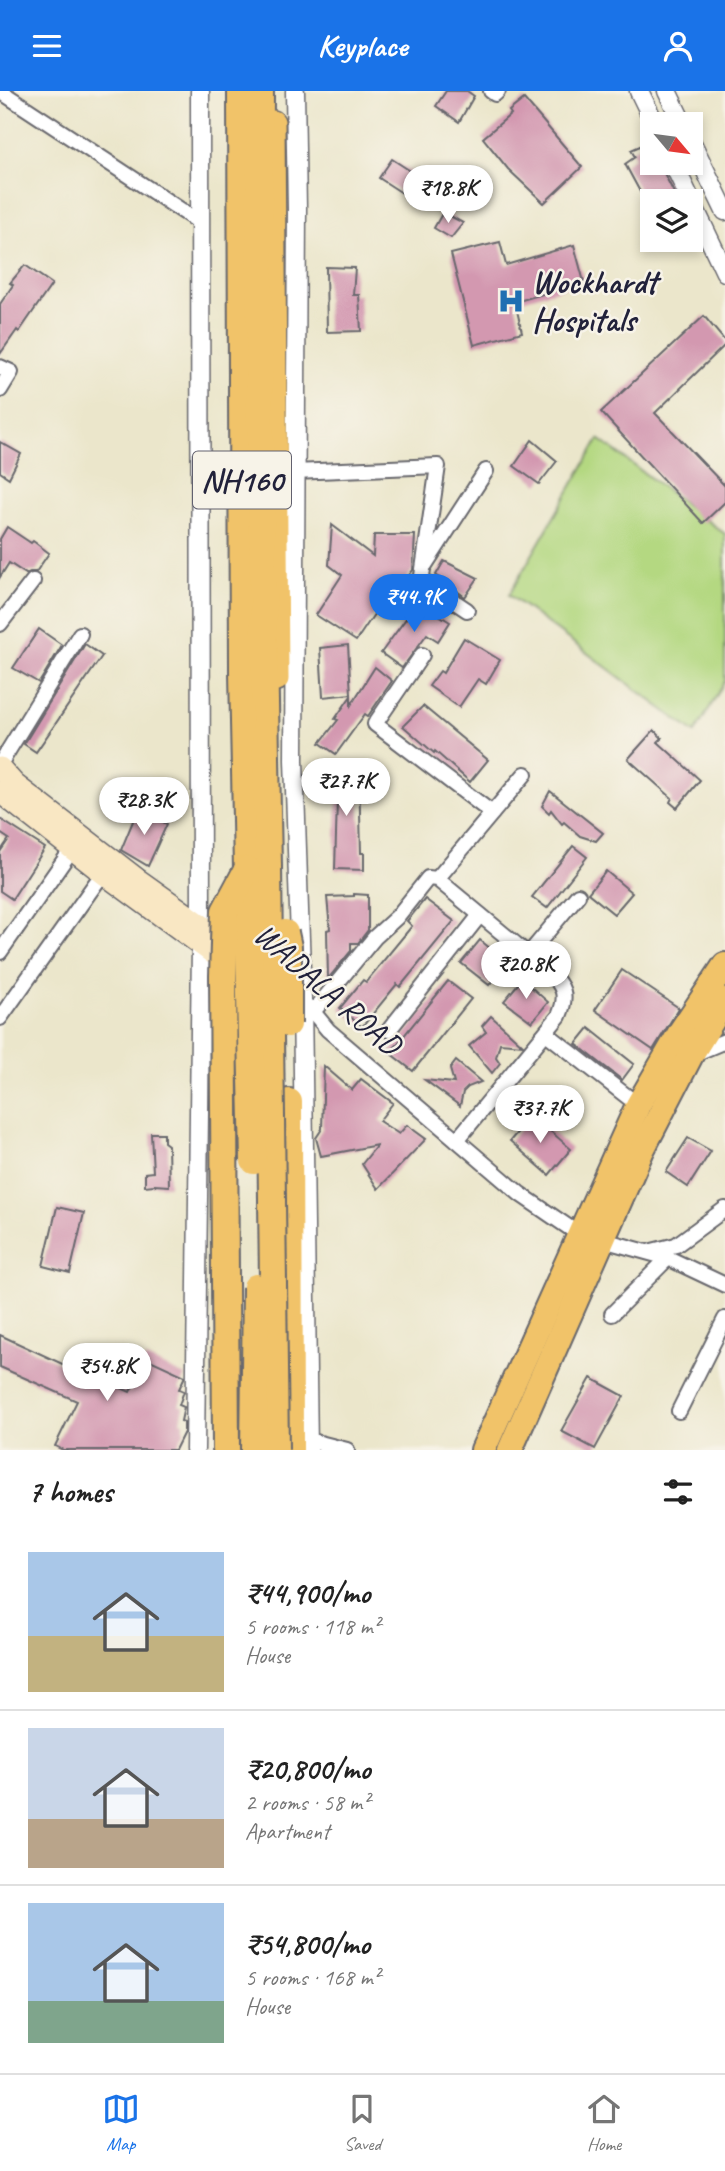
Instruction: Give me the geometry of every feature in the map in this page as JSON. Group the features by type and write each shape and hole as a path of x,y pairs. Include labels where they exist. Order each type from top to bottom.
{"highway":[{"name":"NH160","path":"242,91 243,659 258,868"},
{"name":"NH160","path":"258,868 260,91"},
{"path":"258,868 283,918 288,947 289,1101 302,1447"},
{"path":"226,1450 223,976 225,911 258,868"},
{"path":"254,1450 258,868"},
{"path":"258,868 275,1450"},
{"path":"510,1450 592,1238 638,1105 681,1031 725,965"},
{"path":"483,1450 592,1238 642,1150 691,1055 725,1000"}],"main road":[{"path":"228,91 238,1450"},
{"path":"272,91 295,1002 282,1450"},
{"name":"WADALA ROAD","path":"0,766 24,792 137,879 201,935"},
{"name":"WADALA ROAD","path":"0,792 103,873 201,935"},
{"path":"201,935 295,1002"}],"street":[{"path":"0,91 199,222"},
{"path":"295,91 295,1002 302,1447 347,1450"},
{"path":"491,91 495,94 498,91"},
{"path":"641,91 650,112"},
{"path":"667,91 677,112"},
{"path":"195,1450 201,935 198,93"},
{"path":"704,168 725,211"},
{"path":"679,175 725,272"},
{"path":"0,366 11,372 0,390"},
{"path":"294,472 438,467 422,576 425,582 467,610"},
{"path":"423,569 486,471"},
{"path":"0,624 33,581"},
{"path":"0,766 79,634"},
{"path":"422,655 375,724 492,813"},
{"path":"437,879 525,774"},
{"path":"0,952 72,849"},
{"path":"0,1019 103,873"},
{"path":"295,1002 397,917 428,878 437,879 528,955 558,981 564,993 564,1005 546,1033 457,1140"},
{"path":"528,955 578,895"},
{"path":"389,1030 480,915"},
{"name":"WADALA ROAD","path":"295,1002 520,1194 592,1238 668,1258 725,1285"},
{"path":"546,1033 638,1105"},
{"path":"691,1055 725,1041"},
{"path":"647,1253 676,1245 725,1209"},
{"path":"612,1314 668,1258"},
{"path":"679,1411 725,1319"}],"green space":[{"path":"599,439 725,534 725,681 695,733 509,595"}],"building":[{"path":"446,91 467,91 474,96 459,122 436,106"},
{"path":"524,99 582,167 544,203 508,169 483,138"},
{"path":"640,146 640,175 665,175 672,189 640,189 640,192 625,164 635,157 631,150"},
{"path":"392,159 415,174 402,193 379,178"},
{"path":"443,212 463,223 451,238 434,228"},
{"path":"500,242 506,265 574,245 584,282 515,302 522,332 474,345 451,254"},
{"path":"25,265 52,284 19,332 17,330 0,354 0,304 13,285 10,283"},
{"path":"326,267 355,268 353,295 359,295 361,331 327,332"},
{"path":"704,316 725,341 725,345 655,413 725,486 725,502 703,523 601,412"},
{"path":"532,440 557,461 539,484 514,466"},
{"path":"0,442 21,454 9,478 0,472"},
{"path":"332,525 373,556 374,535 415,535 413,570 385,607 381,604 356,641 316,615 342,575 329,565"},
{"path":"7,527 49,553 36,572 26,574 9,563 0,577 0,539"},
{"path":"444,561 478,578 465,597 436,575"},
{"path":"418,602 450,622 438,641 427,634 402,668 381,653"},
{"path":"39,629 62,645 39,683 13,668"},
{"path":"464,638 500,660 486,684 478,679 459,707 429,686 440,671 443,673"},
{"path":"85,644 102,656 36,752 24,744"},
{"path":"348,645 351,694 323,697 320,648"},
{"path":"375,667 392,681 368,716 365,714 336,754 320,743 338,720 335,719 351,696 351,705"},
{"path":"423,706 488,760 470,782 403,726"},
{"path":"654,730 662,738 658,742 700,780 677,808 670,802 672,798 628,759"},
{"path":"359,772 361,853 364,853 364,870 335,869 337,800 322,800 320,774"},
{"path":"550,791 603,833 596,841 580,836 564,822 562,824 551,810 549,813 542,806"},
{"path":"138,809 167,824 148,866 121,850"},
{"path":"0,819 45,848 12,899 0,891 0,852 9,839 0,833"},
{"path":"573,846 587,857 547,908 532,897"},
{"path":"606,871 632,893 614,914 588,893"},
{"path":"368,895 368,930 358,943 351,943 351,951 328,979 327,930 330,929 327,897"},
{"path":"425,899 454,921 400,987 397,984 362,1027 340,1008 363,980 366,982 412,926 407,921"},
{"path":"480,940 508,963 489,985 461,963"},
{"path":"622,970 679,1008 653,1050 595,1010"},
{"path":"522,979 548,1002 532,1022 504,1001"},
{"path":"448,981 471,999 413,1071 390,1053"},
{"path":"491,1016 523,1045 500,1043 496,1057 500,1063 492,1073 469,1046 486,1032 482,1026"},
{"path":"589,1028 634,1064 622,1080 576,1044"},
{"path":"456,1061 481,1082 463,1092 460,1106 425,1080 454,1083 450,1069"},
{"path":"324,1066 352,1090 361,1079 393,1103 379,1121 399,1134 407,1125 426,1139 378,1189 362,1164 377,1145 321,1156 316,1138 322,1129"},
{"path":"532,1115 571,1149 549,1175 510,1141"},
{"path":"151,1133 164,1133 164,1142 168,1145 169,1186 145,1186 145,1173 153,1172"},
{"path":"688,1138 711,1151 688,1187 666,1172"},
{"path":"57,1207 84,1213 70,1273 43,1266"},
{"path":"0,1335 130,1392 146,1358 185,1376 179,1389 184,1391 179,1405 184,1407 181,1421 184,1422 184,1432 175,1450 63,1450 55,1446 77,1401 0,1367"},
{"path":"591,1378 624,1396 595,1449 561,1431"}],"place":[{"name":"Wockhardt Hospitals","path":"511,301"}]}
